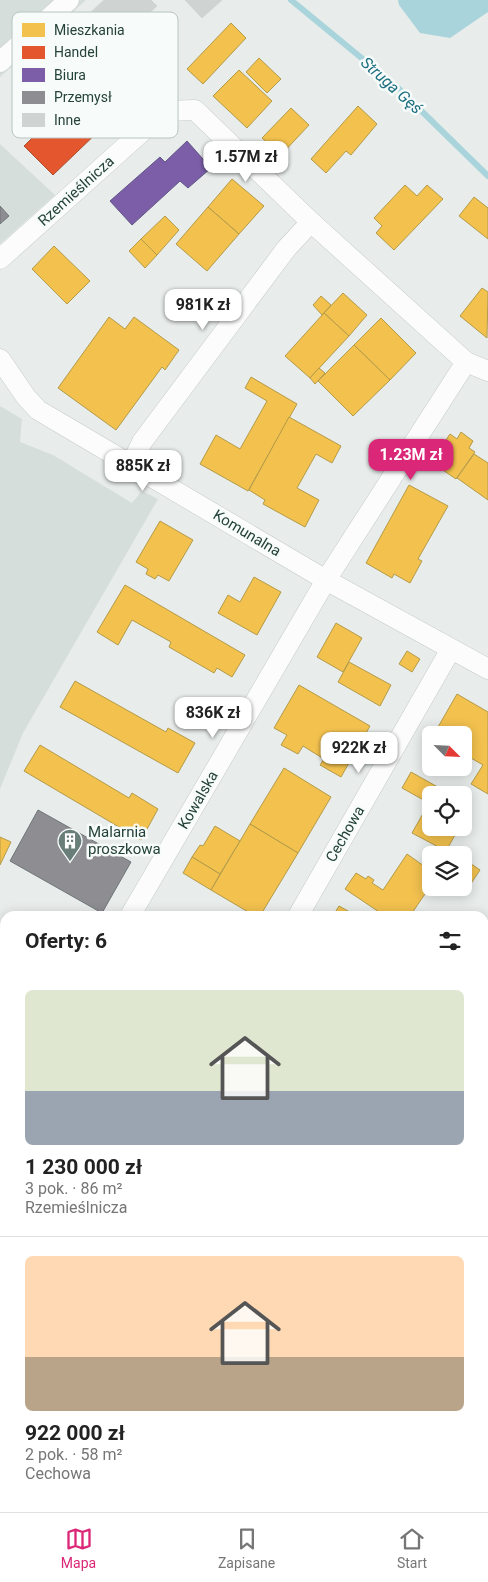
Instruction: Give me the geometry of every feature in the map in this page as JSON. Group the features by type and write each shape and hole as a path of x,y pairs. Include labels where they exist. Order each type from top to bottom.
{"street":[{"path":"56,12 69,0"},
{"path":"0,62 12,51"},
{"name":"Rzemieślnicza","path":"178,110 195,110 311,222 466,362 488,371"},
{"name":"Rzemieślnicza","path":"0,259 133,138"},
{"path":"132,465 142,442 286,249 311,222"},
{"name":"Komunalna","path":"0,359 26,397 38,410 326,580 488,669"},
{"path":"326,580 466,362"},
{"name":"Kowalska","path":"133,911 326,580"},
{"name":"Cechowa","path":"301,911 451,649"}],"shaded area":[{"path":"0,0 86,0 73,12 12,12 12,66 0,77"},
{"path":"0,144 55,195 0,244"},
{"path":"0,406 22,419 20,442 53,455 132,503 142,491 158,499 23,733 0,789"}],"water":[{"path":"398,0 488,0 488,12 450,38 420,33 399,5"}],"building: Mieszkania":[{"path":"231,23 246,38 203,84 187,69"},
{"path":"259,58 281,79 267,93 246,72"},
{"path":"239,70 272,101 247,128 213,96"},
{"path":"358,106 377,124 351,155 346,151 326,173 311,159"},
{"path":"291,108 309,125 281,155 262,138"},
{"path":"232,179 264,206 239,234 208,207"},
{"path":"405,185 417,196 427,185 443,199 394,250 376,233 382,226 374,218"},
{"path":"474,197 488,208 488,239 459,216"},
{"path":"208,207 239,234 207,271 176,244"},
{"path":"165,216 179,230 157,255 141,239"},
{"path":"141,239 157,255 145,268 129,251"},
{"path":"54,246 90,281 67,304 32,269"},
{"path":"482,288 488,292 487,338 460,316"},
{"path":"343,293 367,315 349,336 324,313"},
{"path":"321,296 331,305 322,315 313,305"},
{"path":"324,313 349,336 310,378 285,356"},
{"path":"109,317 125,329 134,317 179,350 165,370 162,367 116,430 58,388"},
{"path":"381,318 416,353 390,380 354,345"},
{"path":"354,345 390,380 353,416 318,381"},
{"path":"319,368 325,373 315,384 310,378"},
{"path":"251,377 297,404 248,491 200,464 216,435 240,449 267,401 245,388"},
{"path":"289,417 341,446 332,463 316,454 297,488 319,500 305,527 263,504 265,500 249,490"},
{"path":"461,432 473,441 469,448 475,452 456,479 431,462 450,434 457,439"},
{"path":"474,454 488,463 488,500 457,478"},
{"path":"409,485 448,506 418,559 422,561 410,583 394,574 392,578 366,563"},
{"path":"160,521 193,540 169,581 158,575 155,579 146,574 148,569 136,562"},
{"path":"254,577 281,592 257,635 218,613 228,595 240,602"},
{"path":"125,585 245,655 232,677 217,668 214,673 169,647 171,642 132,620 118,645 97,632"},
{"path":"336,623 362,638 343,672 317,657"},
{"path":"407,651 420,659 412,672 399,664"},
{"path":"349,662 391,685 380,706 338,682"},
{"path":"75,681 166,732 168,728 195,743 178,773 60,707"},
{"path":"299,685 370,726 341,777 320,765 324,759 303,746 298,754 281,745 287,735 274,728"},
{"path":"457,694 488,712 488,794 471,784 483,765 472,759 472,726 439,726"},
{"path":"40,745 129,798 132,793 158,809 141,840 24,771"},
{"path":"284,768 331,797 298,853 250,824"},
{"path":"411,772 436,786 422,786 422,799 402,788"},
{"path":"422,815 422,836 454,836 449,846 437,846 412,833"},
{"path":"250,824 298,853 263,911 247,911 211,890"},
{"path":"215,826 240,841 220,874 192,857 200,845 203,846"},
{"path":"0,837 11,842 0,865"},
{"path":"407,854 422,865 422,896 424,896 413,911 378,911 345,889 356,873 366,879 368,876 374,880 372,883 383,890"},
{"path":"192,857 220,874 211,890 183,873"},
{"path":"472,864 480,870 472,882"},
{"path":"339,906 348,911 336,911"}],"building: Handel":[{"path":"32,138 92,138 53,175 24,146"}],"building: Biura":[{"path":"187,141 211,168 188,188 180,181 132,225 110,201 160,157 165,162"}],"building: Przemysł":[{"path":"0,206 9,216 0,224"},
{"name":"Malarnia proszkowa","path":"38,810 131,862 103,911 98,911 10,861"}],"building: Inne":[{"path":"104,0 151,0 157,6 150,12 91,12"},
{"path":"185,0 222,0 202,18"}],"waterway":[{"name":"Struga Gęś","path":"291,0 398,88 488,176"}],"place":[{"name":"Malarnia proszkowa","path":"70,862"}]}
